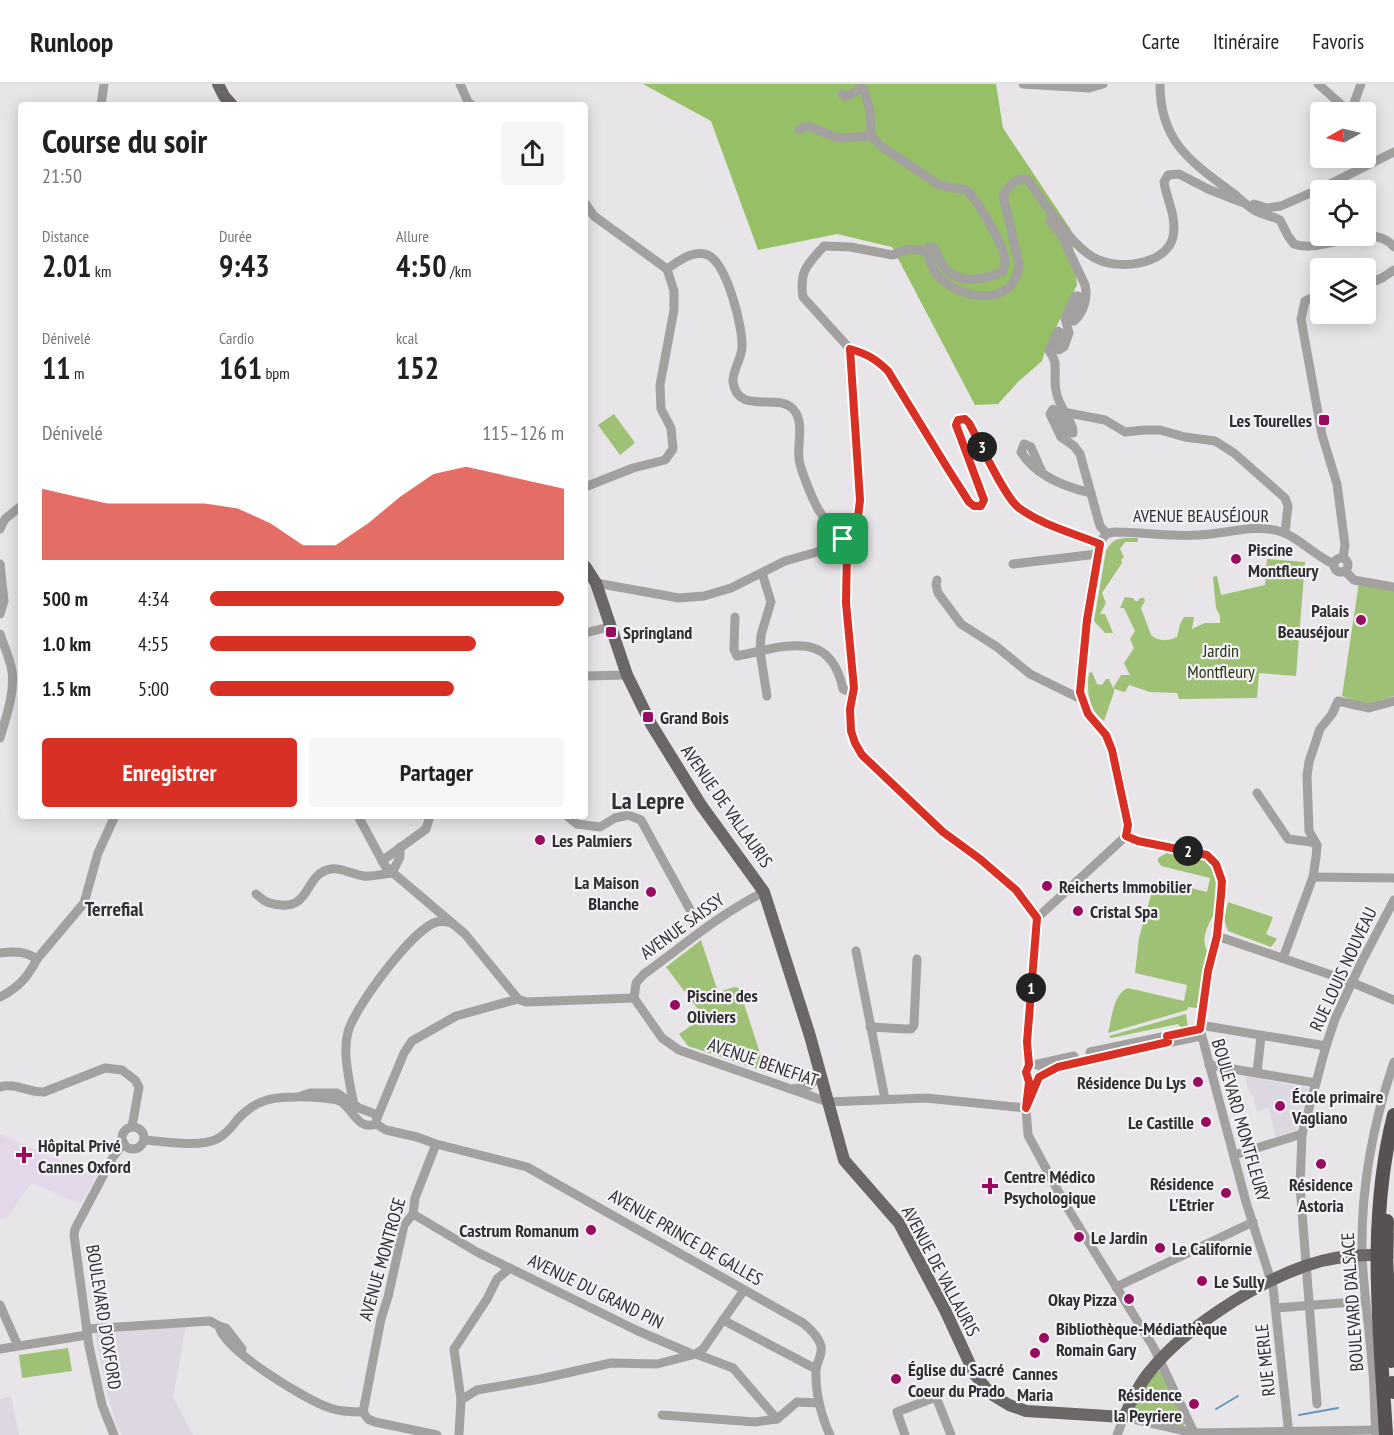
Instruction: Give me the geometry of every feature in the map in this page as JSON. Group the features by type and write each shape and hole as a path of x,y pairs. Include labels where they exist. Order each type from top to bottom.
{"highway":[{"path":"1379,1433 1379,1221 1386,1155 1394,1116"},
{"path":"1394,1153 1380,1255 1393,1387 1394,1435"}],"main road":[{"path":"218,84 229,102"},
{"name":"AVENUE DE VALLAURIS","path":"588,571 596,583 627,675 651,724 690,789 764,892 810,1036 844,1160 899,1223 945,1310 975,1375 991,1394 1009,1405 1026,1411 1124,1417"},
{"path":"1124,1417 1138,1388 1160,1360 1191,1331 1238,1299 1306,1265 1380,1255"}],"street":[{"path":"101,102 104,84"},
{"path":"460,84 468,102"},
{"path":"1023,84 1089,88 1103,84"},
{"path":"1160,84 1163,114 1178,146 1198,168 1255,211 1280,220 1291,241 1298,245 1312,246 1368,236 1387,240 1394,247"},
{"path":"1318,84 1349,109 1353,106 1361,84"},
{"path":"842,94 846,97 861,88 864,90 870,111 871,136 881,146 939,185 966,190 969,193 986,218 1002,250 1005,262 1003,271 993,276 968,279 953,274 945,268 933,247 929,247 926,251"},
{"path":"799,130 806,126 811,127 838,138 871,136"},
{"path":"926,251 936,276 948,285 976,294 997,295 1005,292 1014,284 1018,275 1019,264 1003,195 1016,180 1022,178 1028,180 1054,217 1076,243 1093,257 1106,263 1133,264 1159,256 1171,242 1173,213 1164,182 1168,175 1179,174 1208,189 1244,203 1267,208 1281,206 1394,152"},
{"path":"588,207 603,224 667,269 674,291 674,310 660,385 661,409 671,428 673,449 665,460 633,468 588,486"},
{"path":"1037,918 1126,836 1128,825 1112,750 1106,735 1088,714 1081,699 1086,629 1097,554 1107,534 1100,526 1080,454 1074,446 1063,440 1050,414 1052,410 1055,411 1066,431 1072,434 1074,428 1063,412 1054,386 1055,361 1049,349 1058,331 1063,335 1058,345 1059,350 1064,347 1069,333 1065,318 1071,301 1078,296 1078,302 1071,318 1074,321 1078,317 1087,293 1061,234 1050,221 1054,217"},
{"path":"926,251 908,249 893,255 850,247 824,246 801,277 803,297 850,349 867,354 888,371 969,502 974,506 981,506 984,500 956,425 958,420 965,419 1006,492 1017,507 1042,521 1100,544"},
{"path":"667,269 686,256 698,254 709,256 720,266 742,331 742,350 733,381 739,394 751,403 762,404 774,401 787,405 794,410 800,424 798,459 818,509 843,539 847,549 846,603 853,693 850,709 851,731 855,743 862,755 943,832 980,859 1016,890 1037,918 1026,1048 1042,1072 1034,1077 1026,1108 1028,1134 1065,1204 1160,1360 1195,1434"},
{"path":"1376,280 1394,270"},
{"path":"1310,299 1303,305 1301,319 1322,435 1337,484 1345,545 1343,558"},
{"path":"596,583 679,598 704,596 731,588 785,561 817,552 843,539 858,517 860,500 850,349"},
{"path":"1063,412 1105,420 1125,432 1152,429 1215,441 1234,453 1285,498 1288,506 1285,533"},
{"path":"1042,472 1062,484 1091,493"},
{"path":"0,529 5,519 18,508"},
{"name":"AVENUE BEAUSÉJOUR","path":"1107,534 1120,532 1199,535 1257,529 1285,533 1334,564"},
{"path":"1013,564 1097,554"},
{"path":"1345,571 1348,562 1343,558 1336,559 1334,564 1336,570 1345,571 1354,579 1394,587"},
{"path":"0,564 4,601 0,614"},
{"path":"763,576 771,602 761,635 760,651 767,696"},
{"path":"937,580 938,593 961,624 997,647 1030,674 1081,699"},
{"path":"735,617 734,650 737,656 793,646 818,648 827,654 843,689 853,693"},
{"path":"588,632 609,627"},
{"path":"0,634 12,671 12,681 8,709 0,738"},
{"path":"588,676 627,675"},
{"path":"1283,958 1312,877 1317,845 1309,831 1307,782 1309,762 1320,729 1332,714 1338,700 1369,708 1394,701"},
{"path":"1257,793 1288,839 1317,845"},
{"path":"571,819 577,824 600,826 615,818 628,815 641,820 698,924"},
{"path":"0,997 29,976 37,959 84,903 98,853 114,819"},
{"path":"360,819 386,866 453,923 475,945 518,999 526,1002 634,998"},
{"path":"386,866 400,847 426,829 429,819"},
{"name":"BOULEVARD MONTFLEURY","path":"1126,836 1138,841 1207,855 1216,864 1222,881 1217,936 1208,971 1200,1030 1253,1222 1272,1281"},
{"path":"256,894 268,904 291,906 299,902 314,879 324,871 333,868 366,877 400,857 400,847"},
{"path":"1312,877 1394,878"},
{"name":"AVENUE SAISSY","path":"634,998 634,989 639,978 698,924 764,892"},
{"name":"RUE LOUIS NOUVEAU","path":"1317,1404 1299,1177 1302,1134 1326,1046 1352,982 1394,900"},
{"path":"428,927 433,913 430,905"},
{"path":"357,1119 346,1047 353,1019 384,971 428,927 437,922 453,923"},
{"path":"1217,936 1352,982 1394,1000"},
{"path":"0,953 14,951 29,953 37,959"},
{"path":"856,951 885,1099"},
{"path":"870,1027 911,1029 914,1025 917,959"},
{"name":"AVENUE BENEFIAT","path":"634,998 662,1038 680,1050 828,1102"},
{"path":"144,1140 192,1143 211,1141 224,1135 248,1109 261,1100 277,1097 302,1096 336,1099 343,1103 357,1119 367,1125 376,1121 404,1053 412,1041 456,1016 518,999"},
{"path":"1034,1077 1066,1064 1200,1030 1326,1046"},
{"path":"1257,1073 1261,1036"},
{"path":"1034,1077 1026,1072 1035,1064 1168,1039"},
{"name":"BOULEVARD D'ALSACE","path":"1379,1433 1366,1301 1380,1255 1363,1216 1367,1173 1394,1062"},
{"path":"1209,1065 1316,1083"},
{"path":"0,1087 11,1085 44,1092 105,1068 122,1070 135,1080 139,1087 132,1127 123,1133 123,1143 129,1148 137,1148 144,1140"},
{"path":"791,1089 809,1086 820,1075"},
{"path":"340,1095 351,1087"},
{"path":"302,1096 310,1093 340,1095 372,1112 376,1121 386,1130 436,1144"},
{"path":"828,1102 926,1098 1026,1108"},
{"path":"132,1127 141,1130 144,1140"},
{"path":"1234,1155 1302,1134"},
{"name":"BOULEVARD D'OXFORD","path":"114,1435 102,1405 87,1332 75,1229 112,1157 123,1143"},
{"name":"AVENUE PRINCE DE GALLES","path":"436,1144 527,1167 803,1323 818,1338 821,1351 816,1369 819,1403 830,1435"},
{"name":"AVENUE MONTROSE","path":"363,1412 381,1320 404,1225 413,1214 415,1198 436,1144"},
{"name":"AVENUE DU GRAND PIN","path":"413,1214 453,1240 638,1331 733,1368 777,1419"},
{"path":"1116,1287 1253,1222"},
{"path":"1380,1255 1394,1237"},
{"path":"459,1435 461,1400 454,1349 487,1299 497,1279 510,1268"},
{"name":"RUE MERLE","path":"1272,1281 1289,1433"},
{"path":"461,1400 477,1390 587,1368 620,1363 649,1365 694,1354 703,1349 744,1290"},
{"path":"1276,1308 1366,1301"},
{"path":"0,1305 18,1346"},
{"path":"0,1349 87,1332 207,1320 226,1328 257,1365 311,1400 344,1412 363,1412 368,1419 375,1422 438,1435"},
{"path":"723,1320 816,1369"},
{"path":"905,1435 897,1412 936,1397 951,1435"},
{"path":"662,1415 755,1422 777,1419 797,1402 819,1403"},
{"path":"1117,1435 1124,1417 1195,1434 1379,1433"}],"shaded area":[{"name":"École primaire Vagliano","path":"1245,1076 1308,1088 1297,1130 1276,1137 1268,1108 1257,1111"},
{"name":"Hôpital Privé Cannes Oxford","path":"0,1134 96,1176 81,1204 31,1183 7,1218 0,1219"},
{"path":"186,1326 173,1397 193,1435 122,1435 115,1422 107,1392 95,1333"},
{"path":"11,1396 19,1435 0,1435 0,1399"}],"green space":[{"path":"643,84 996,84 1003,128 1071,230 1077,285 1047,345 1042,361 998,404 975,405 892,247 837,234 758,250 711,121"},
{"path":"614,414 635,443 620,455 598,425"},
{"path":"1138,538 1138,542 1125,542 1120,549 1124,557 1121,560 1122,563 1102,593 1106,603 1100,614 1105,614 1113,633 1105,633 1094,621 1106,551 1115,540"},
{"name":"Jardin Montfleury","path":"1267,559 1305,562 1296,676 1259,673 1257,698 1179,699 1177,693 1150,692 1129,685 1125,692 1114,689 1104,721 1099,717 1090,700 1089,673 1092,672 1097,684 1102,685 1106,679 1109,679 1113,688 1121,675 1130,675 1124,663 1134,648 1130,639 1135,631 1124,608 1120,608 1125,597 1133,598 1135,601 1144,598 1145,601 1141,608 1151,635 1160,640 1171,639 1177,637 1184,617 1194,617 1192,629 1205,623 1220,623 1213,577 1217,576 1221,595 1265,585"},
{"path":"1359,582 1394,589 1394,696 1366,705 1342,696"},
{"path":"1167,853 1204,860 1209,864 1215,878 1217,903 1206,933 1207,951 1197,1008 1188,1007 1187,1010 1108,1033 1116,1001 1119,995 1128,988 1184,1001 1187,985 1135,973 1139,938 1152,891 1158,880 1207,892 1210,878 1161,866 1158,858"},
{"path":"1228,902 1273,917 1266,934 1277,939 1271,947 1228,931 1224,920"},
{"path":"701,940 718,992 739,988 766,1072 688,1046 679,1034 704,1017 666,967"},
{"path":"1186,1014 1188,1027 1182,1029 1178,1024 1111,1038 1109,1036"},
{"path":"68,1348 72,1371 22,1378 19,1355"},
{"path":"1157,1371 1161,1371 1185,1423 1183,1427 1134,1415 1133,1412 1146,1384"}],"waterway":[{"path":"1216,1409 1238,1396"},
{"path":"1299,1415 1338,1408"}],"place":[{"name":"Les Tourelles","path":"1324,420"},
{"name":"Piscine Montfleury","path":"1236,559"},
{"name":"Palais Beauséjour","path":"1361,620"},
{"name":"Springland","path":"611,632"},
{"name":"Grand Bois","path":"648,717"},
{"name":"Les Palmiers","path":"540,840"},
{"name":"Reicherts Immobilier","path":"1047,886"},
{"name":"La Maison Blanche","path":"651,892"},
{"name":"Cristal Spa","path":"1078,911"},
{"name":"Piscine des Oliviers","path":"675,1005"},
{"name":"Résidence Du Lys","path":"1198,1082"},
{"name":"École primaire Vagliano","path":"1280,1106"},
{"name":"Le Castille","path":"1206,1122"},
{"name":"Hôpital Privé Cannes Oxford","path":"24,1155"},
{"name":"Résidence Astoria","path":"1321,1164"},
{"name":"Centre Médico Psychologique","path":"990,1186"},
{"name":"Résidence L'Etrier","path":"1226,1193"},
{"name":"Castrum Romanum","path":"591,1230"},
{"name":"Le Jardin","path":"1079,1237"},
{"name":"Le Californie","path":"1160,1248"},
{"name":"Le Sully","path":"1202,1281"},
{"name":"Okay Pizza","path":"1129,1299"},
{"name":"Bibliothèque-Médiathèque Romain Gary","path":"1044,1338"},
{"name":"Cannes Maria","path":"1035,1353"},
{"name":"Église du Sacré Coeur du Prado","path":"896,1379"},
{"name":"Résidence la Peyriere","path":"1194,1404"}],"district":[{"name":"La Lepre","path":"648,800"},
{"name":"Terrefial","path":"114,909"}],"route":[{"path":"850,349 867,354 888,371 969,502 974,506 981,506 984,500 956,425 958,420 965,419 969,423 1006,492 1017,507 1042,521 1100,544 1087,620 1080,692 1088,714 1106,735 1112,750 1128,825 1126,836 1138,841 1207,855 1216,864 1222,881 1217,936 1208,971 1200,1029 1167,1036 1168,1042 1058,1067 1039,1077 1026,1108 1029,1077 1026,1070 1029,1065 1026,1048 1037,918 1016,890 980,859 943,832 862,755 855,743 851,731 850,709 854,688 846,603 847,549 843,539 858,517 860,500 850,349"}]}
